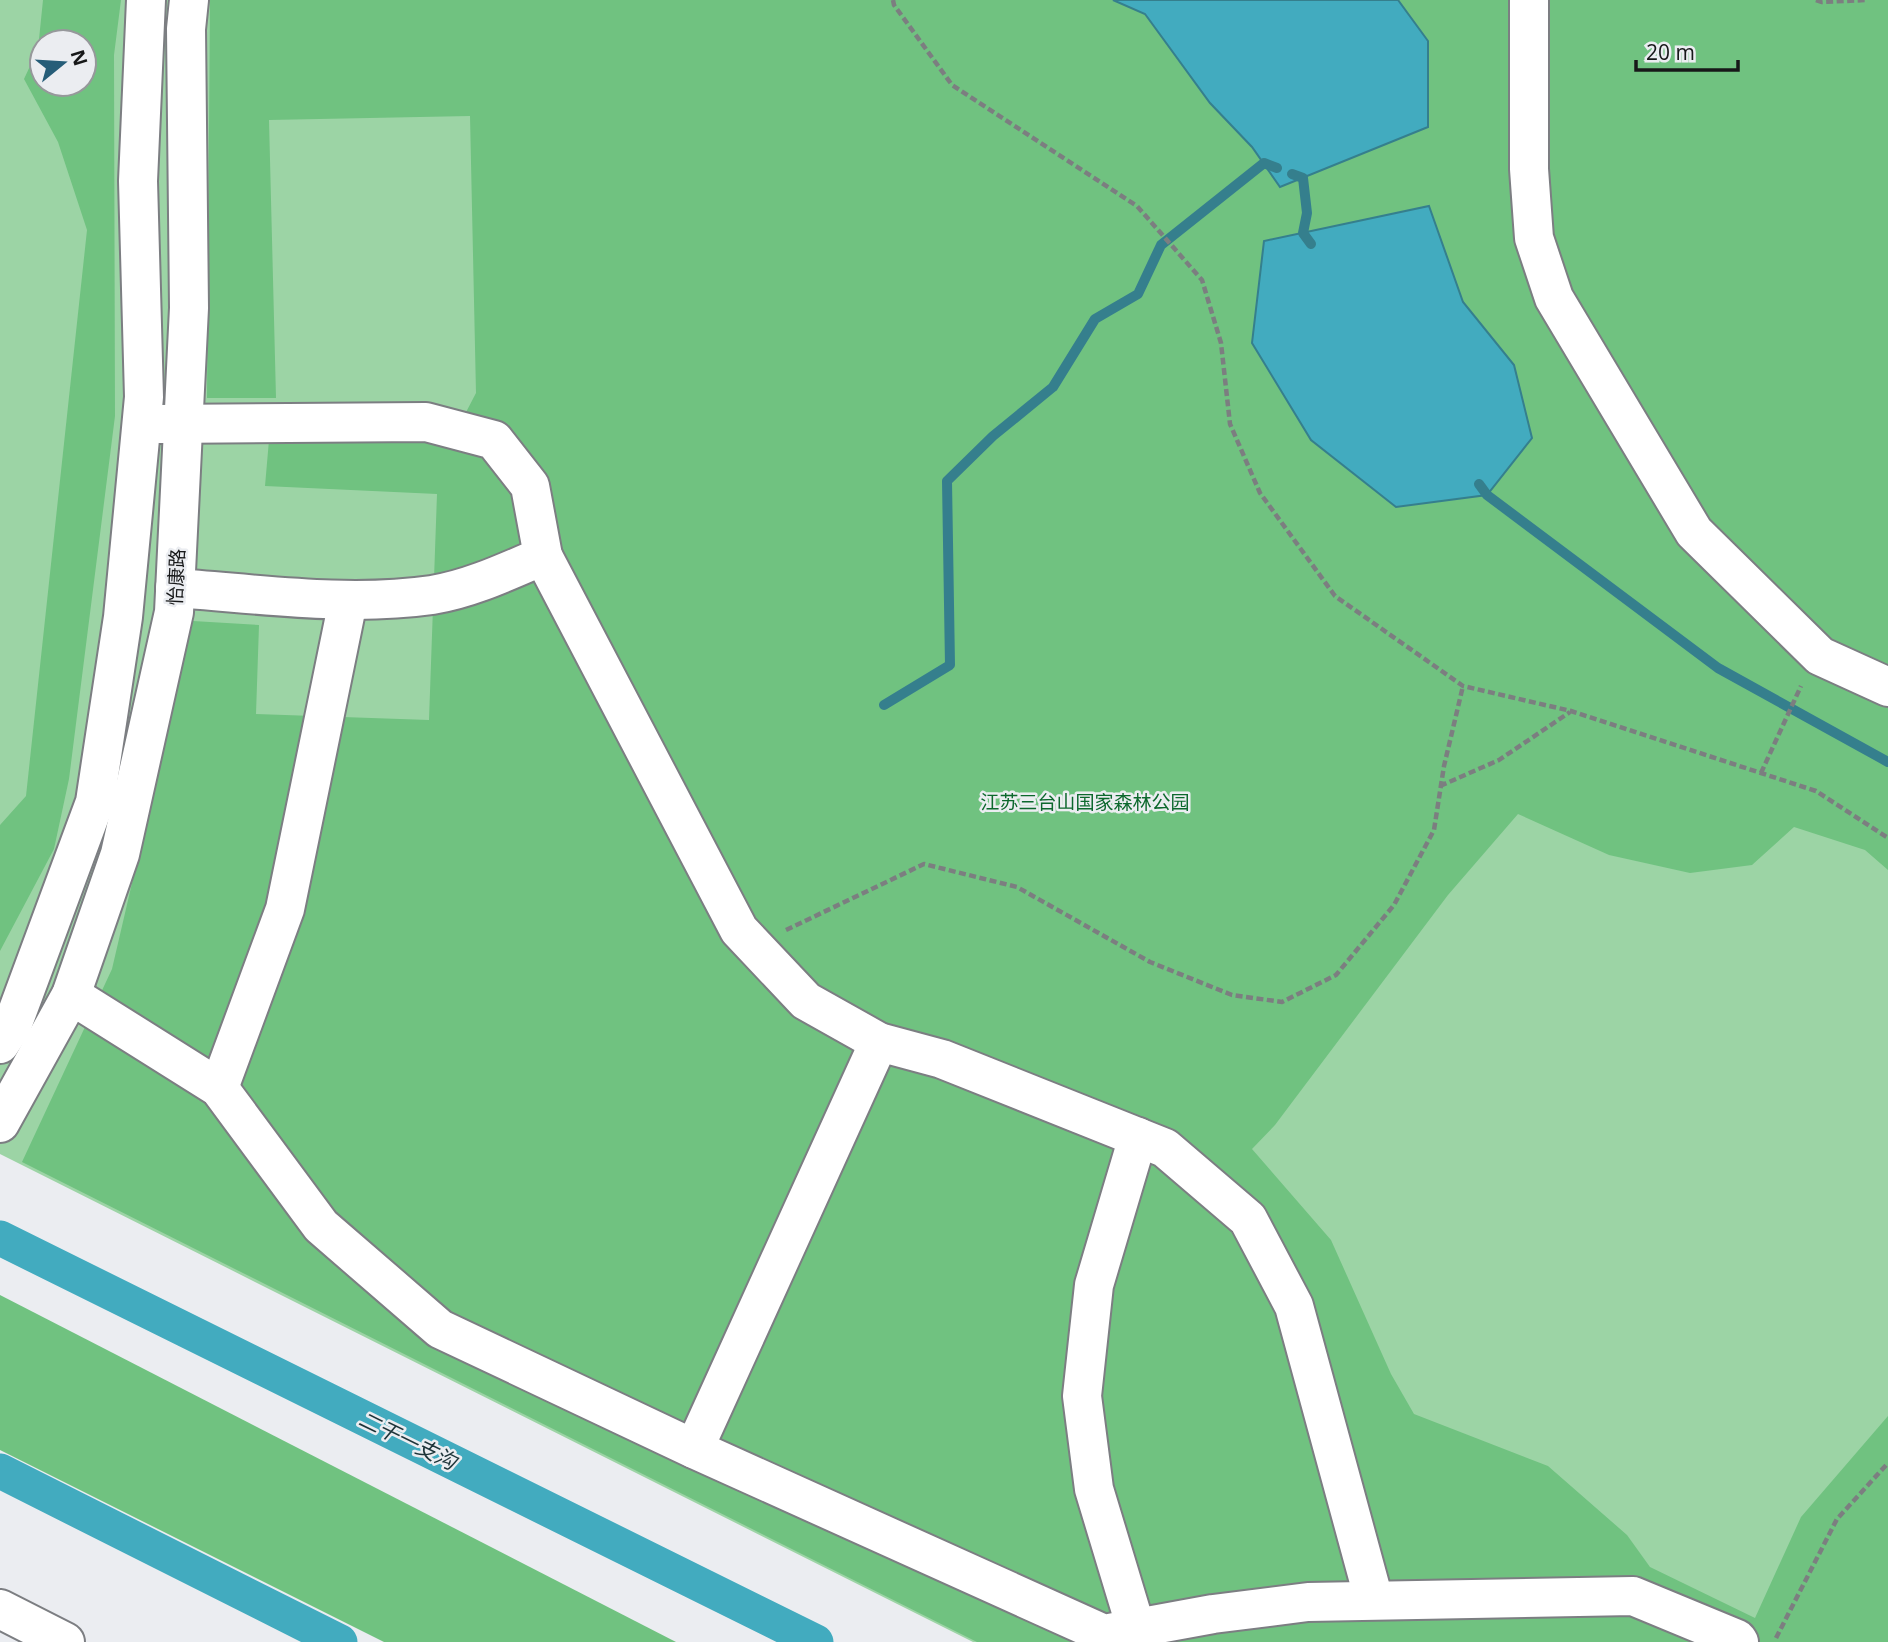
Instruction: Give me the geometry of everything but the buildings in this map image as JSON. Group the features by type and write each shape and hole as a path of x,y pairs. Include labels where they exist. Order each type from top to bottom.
{"street":[{"path":"0,1044 12,1026 95,802 123,617 144,397 139,156 146,0"},
{"name":"怡康路","path":"0,1123 71,995 120,854 174,612 189,308 186,29 189,0"},
{"path":"1529,0 1529,169 1534,238 1554,298 1694,532 1820,656 1888,687"},
{"path":"139,156 187,158"},
{"path":"141,425 426,422 494,440 530,486 543,556 739,930 806,1001 879,1042 942,1059 1165,1149 1248,1219 1294,1306 1374,1600"},
{"path":"176,588 348,601 434,595 492,578 543,556"},
{"path":"219,1088 285,909 348,601"},
{"path":"102,761 139,770"},
{"path":"71,995 219,1088 321,1226 440,1329 694,1449 1104,1634 1308,1602 1633,1596 1739,1642"},
{"path":"694,1449 879,1042"},
{"path":"1136,1628 1094,1489 1082,1396 1094,1285 1138,1137"},
{"path":"0,1609 65,1642"}],"path":[{"path":"893,0 953,85 1137,206 1202,280 1221,343 1230,424 1260,493 1335,596 1463,686 1571,711 1816,791 1888,838"},
{"path":"1816,0 1867,0"},
{"path":"1761,773 1803,682"},
{"path":"754,946 924,864 1017,887 1150,962 1232,995 1282,1002 1336,975 1394,905 1434,830 1440,786 1463,686"},
{"path":"1440,786 1499,760 1571,711"},
{"path":"1774,1642 1838,1519 1888,1463"}],"green space":[{"name":"江苏三台山国家森林公园","path":"0,0 1888,0 1888,1642 973,1642 0,1154"},
{"path":"43,0 121,0 114,55 115,416 69,779 54,849 0,951 0,825 26,796 87,230 58,142 34,98 98,98 98,28 40,28"},
{"name":"江苏三台山国家森林公园","path":"210,0 1888,0 1888,870 1865,850 1794,827 1752,865 1690,873 1609,855 1518,814 1448,895 1275,1125 1252,1149 1331,1240 1391,1374 1414,1414 1548,1466 1627,1535 1650,1567 1755,1618 1801,1517 1888,1416 1888,1642 977,1642 22,1162 112,969 193,621 259,625 256,714 429,720 437,494 265,486 269,440 450,443 476,393 470,116 269,120 276,398 207,398"},
{"path":"28,70 28,86 24,79"},
{"path":"0,1295 676,1642 384,1642 0,1450"}],"water":[{"path":"1113,0 1398,0 1428,41 1428,127 1280,187 1252,147 1210,103 1145,14"},
{"path":"1429,206 1463,302 1514,365 1532,438 1487,495 1396,507 1311,440 1252,343 1264,241"}],"waterway":[{"path":"884,705 950,665 947,481 993,436 1053,387 1095,319 1138,294 1161,245 1264,163 1277,168"},
{"path":"1292,174 1303,178 1307,213 1303,233 1311,244"},
{"path":"1479,484 1487,495 1718,668 1888,762"},
{"name":"二干一支沟","path":"0,1238 816,1642"},
{"path":"0,1471 340,1642"}]}
